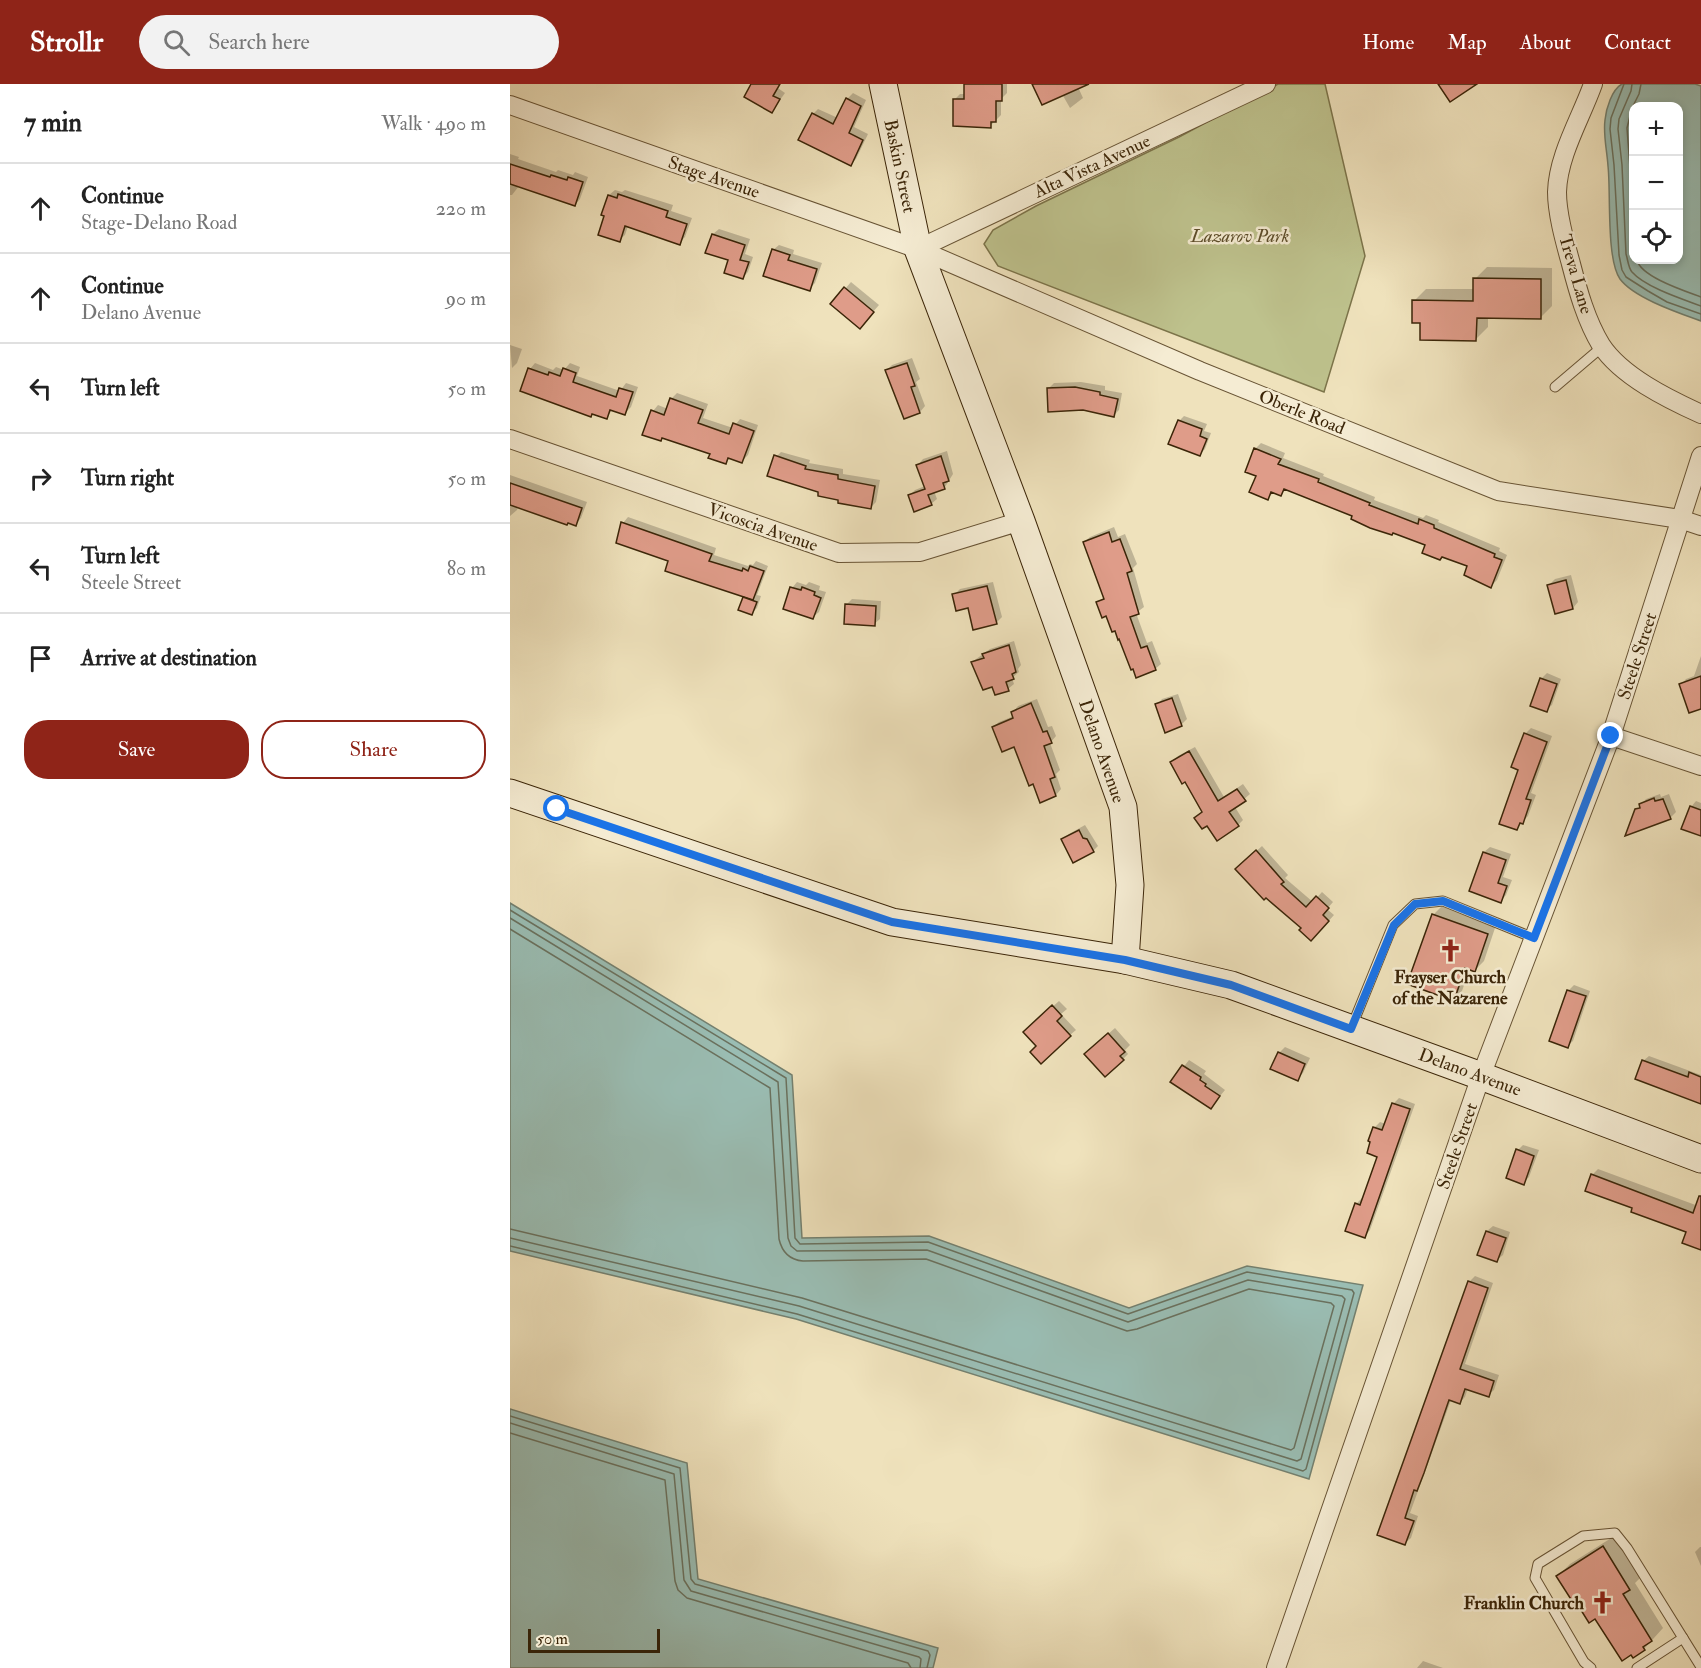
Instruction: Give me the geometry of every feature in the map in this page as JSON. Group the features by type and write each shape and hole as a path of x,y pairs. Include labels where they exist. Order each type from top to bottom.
{"main road":[{"name":"Baskin Street","path":"883,84 918,249"},
{"name":"Delano Avenue","path":"918,249 1021,521 1123,807 1130,885 1125,960 1231,985 1481,1076 1701,1160"},
{"path":"510,793 892,922 1125,960"}],"street":[{"name":"Alta Vista Avenue","path":"918,249 1266,84"},
{"name":"Treva Lane","path":"1593,84 1563,160 1557,192 1564,237 1587,319 1602,346 1631,376 1667,399 1701,414"},
{"name":"Stage Avenue","path":"510,105 918,249"},
{"name":"Oberle Road","path":"918,249 1200,371 1498,491 1680,519 1701,526"},
{"name":"Vicoscia Avenue","path":"510,439 839,553 920,552 1021,521"},
{"name":"Steele Street","path":"1276,1668 1481,1076 1611,736 1701,456"},
{"path":"1611,736 1701,766"}],"lane":[{"path":"1556,387 1602,346"},
{"path":"1351,1029 1394,925 1415,904 1443,901 1534,938"},
{"path":"1591,1668 1584,1662 1535,1578 1538,1564 1583,1536 1615,1533 1627,1548 1701,1667"},
{"path":"1637,1668 1683,1638"}],"green space":[{"name":"Lazarov Park","path":"1278,84 1325,84 1365,256 1324,392 998,266 984,244 993,230 1036,206 1179,137"}],"water":[{"path":"1622,84 1695,84 1701,86 1701,321 1635,292 1620,279 1616,269 1611,241 1605,137 1606,116 1612,95"},
{"path":"510,903 792,1075 802,1238 929,1236 1129,1308 1247,1266 1363,1285 1309,1479 796,1319 510,1251"},
{"path":"510,1409 687,1463 698,1579 938,1648 933,1668 510,1668"}],"building":[{"path":"751,84 780,84 773,96 780,99 772,113 744,97"},
{"path":"964,84 1002,84 1002,101 996,101 996,122 991,122 991,128 953,126 953,99 964,99"},
{"path":"1032,84 1089,84 1042,105"},
{"path":"1438,84 1477,84 1450,102"},
{"path":"846,98 861,106 849,133 863,140 851,166 798,140 812,113 833,124"},
{"path":"510,164 550,177 551,175 567,180 568,177 583,182 575,206 510,184"},
{"path":"618,194 668,211 666,217 687,224 680,245 625,226 620,242 598,235 604,216 601,215 608,195 617,198"},
{"path":"712,234 745,245 740,260 749,262 743,279 724,273 728,260 705,253"},
{"path":"772,249 790,255 788,260 817,269 810,291 763,276"},
{"path":"1473,278 1541,279 1541,319 1477,318 1476,341 1420,340 1420,323 1412,323 1412,300 1473,301"},
{"path":"844,287 874,312 860,329 830,304"},
{"path":"907,363 915,386 911,387 920,413 904,419 885,370"},
{"path":"528,368 548,375 549,372 560,376 563,368 576,373 573,382 616,397 619,388 633,392 625,415 610,410 607,419 592,414 591,417 520,391"},
{"path":"1075,387 1100,392 1100,395 1118,399 1114,417 1083,410 1048,412 1047,388"},
{"path":"670,398 703,410 698,423 729,434 733,423 754,431 742,463 728,458 726,464 708,458 710,454 662,438 661,441 642,435 651,410 664,415"},
{"path":"1178,420 1202,429 1200,436 1207,439 1200,456 1168,444"},
{"path":"1254,448 1281,459 1278,464 1319,479 1318,482 1370,503 1369,505 1418,524 1419,519 1434,525 1434,528 1495,554 1494,557 1502,560 1491,588 1464,575 1467,566 1422,553 1425,545 1393,533 1392,535 1370,528 1351,519 1352,516 1284,489 1281,496 1271,492 1268,500 1249,492 1256,476 1245,472"},
{"path":"774,455 806,466 805,469 838,475 838,479 875,486 871,509 838,503 838,500 818,496 818,492 767,476"},
{"path":"941,456 949,481 943,483 945,489 928,495 932,505 914,512 908,495 925,489 916,465"},
{"path":"510,483 582,508 576,526 510,505"},
{"path":"621,522 712,554 709,561 742,571 743,568 748,571 750,566 764,571 753,600 665,571 668,561 616,543"},
{"path":"1109,532 1112,542 1120,539 1132,571 1127,573 1139,614 1130,617 1141,648 1147,646 1156,670 1136,678 1115,631 1112,632 1106,616 1102,618 1096,602 1104,599 1083,542"},
{"path":"1566,580 1573,609 1555,614 1547,585"},
{"path":"987,586 997,624 973,630 968,608 956,611 952,594"},
{"path":"790,587 801,590 802,587 815,592 814,595 821,598 813,619 783,609"},
{"path":"743,597 757,602 752,615 738,610"},
{"path":"845,604 876,606 875,626 844,624"},
{"path":"1009,645 1016,672 1012,674 1014,679 1006,682 1009,691 995,695 992,687 983,690 971,662 984,658 982,654"},
{"path":"1701,676 1701,709 1689,713 1679,684"},
{"path":"1540,678 1557,684 1547,712 1530,706"},
{"path":"1172,698 1182,726 1165,733 1155,704"},
{"path":"1031,703 1043,732 1047,731 1052,743 1044,746 1055,777 1050,779 1056,796 1040,803 1033,784 1029,786 1014,747 1002,752 992,727 1013,718 1011,712"},
{"path":"1524,733 1547,742 1526,799 1531,800 1523,824 1520,823 1517,830 1499,824 1518,770 1511,767"},
{"path":"1189,751 1218,801 1237,789 1246,801 1229,812 1239,826 1217,841 1207,826 1202,829 1194,818 1202,812 1185,782 1182,784 1170,762"},
{"path":"1654,798 1655,801 1663,799 1671,819 1625,836 1635,809 1640,808 1639,804"},
{"path":"1690,806 1701,810 1701,836 1681,829"},
{"path":"1079,830 1094,852 1073,863 1061,839"},
{"path":"1256,850 1284,882 1281,884 1306,907 1316,896 1329,908 1323,915 1329,921 1311,941 1299,930 1301,928 1266,898 1264,900 1235,869"},
{"path":"1483,852 1506,860 1498,883 1507,886 1501,903 1469,891"},
{"name":"Frayser Church of the Nazarene","path":"1432,914 1488,934 1475,972 1465,968 1454,1001 1407,984"},
{"path":"1567,990 1586,996 1568,1048 1549,1041"},
{"path":"1052,1005 1062,1016 1057,1021 1071,1036 1041,1064 1030,1052 1036,1046 1023,1032"},
{"path":"1108,1033 1125,1052 1120,1056 1124,1060 1105,1077 1084,1054"},
{"path":"1278,1052 1305,1064 1298,1081 1270,1069"},
{"path":"1642,1060 1688,1077 1689,1072 1701,1077 1701,1104 1635,1079"},
{"path":"1182,1065 1201,1077 1200,1080 1206,1084 1205,1086 1220,1096 1211,1109 1170,1082"},
{"path":"1392,1103 1410,1109 1365,1238 1345,1231 1355,1203 1360,1205 1377,1157 1367,1153 1373,1127 1382,1130"},
{"path":"1516,1149 1534,1156 1524,1185 1506,1178"},
{"path":"1591,1174 1693,1213 1699,1196 1701,1196 1701,1250 1682,1243 1686,1232 1631,1212 1632,1208 1585,1191"},
{"path":"1486,1231 1506,1238 1497,1262 1477,1255"},
{"path":"1468,1281 1488,1288 1460,1369 1494,1381 1489,1397 1465,1389 1460,1404 1449,1400 1424,1473 1417,1491 1414,1490 1405,1518 1414,1521 1405,1545 1377,1535"},
{"name":"Franklin Church","path":"1603,1546 1630,1590 1623,1594 1652,1641 1643,1647 1645,1650 1633,1658 1631,1655 1622,1661 1595,1619 1589,1623 1556,1576"}],"place":[{"name":"Frayser Church of the Nazarene","path":"1450,951"},
{"name":"Franklin Church","path":"1602,1603"}],"route":[{"path":"557,809 892,922 1125,960 1231,985 1351,1029 1394,925 1415,904 1443,901 1534,938 1611,736"}]}
